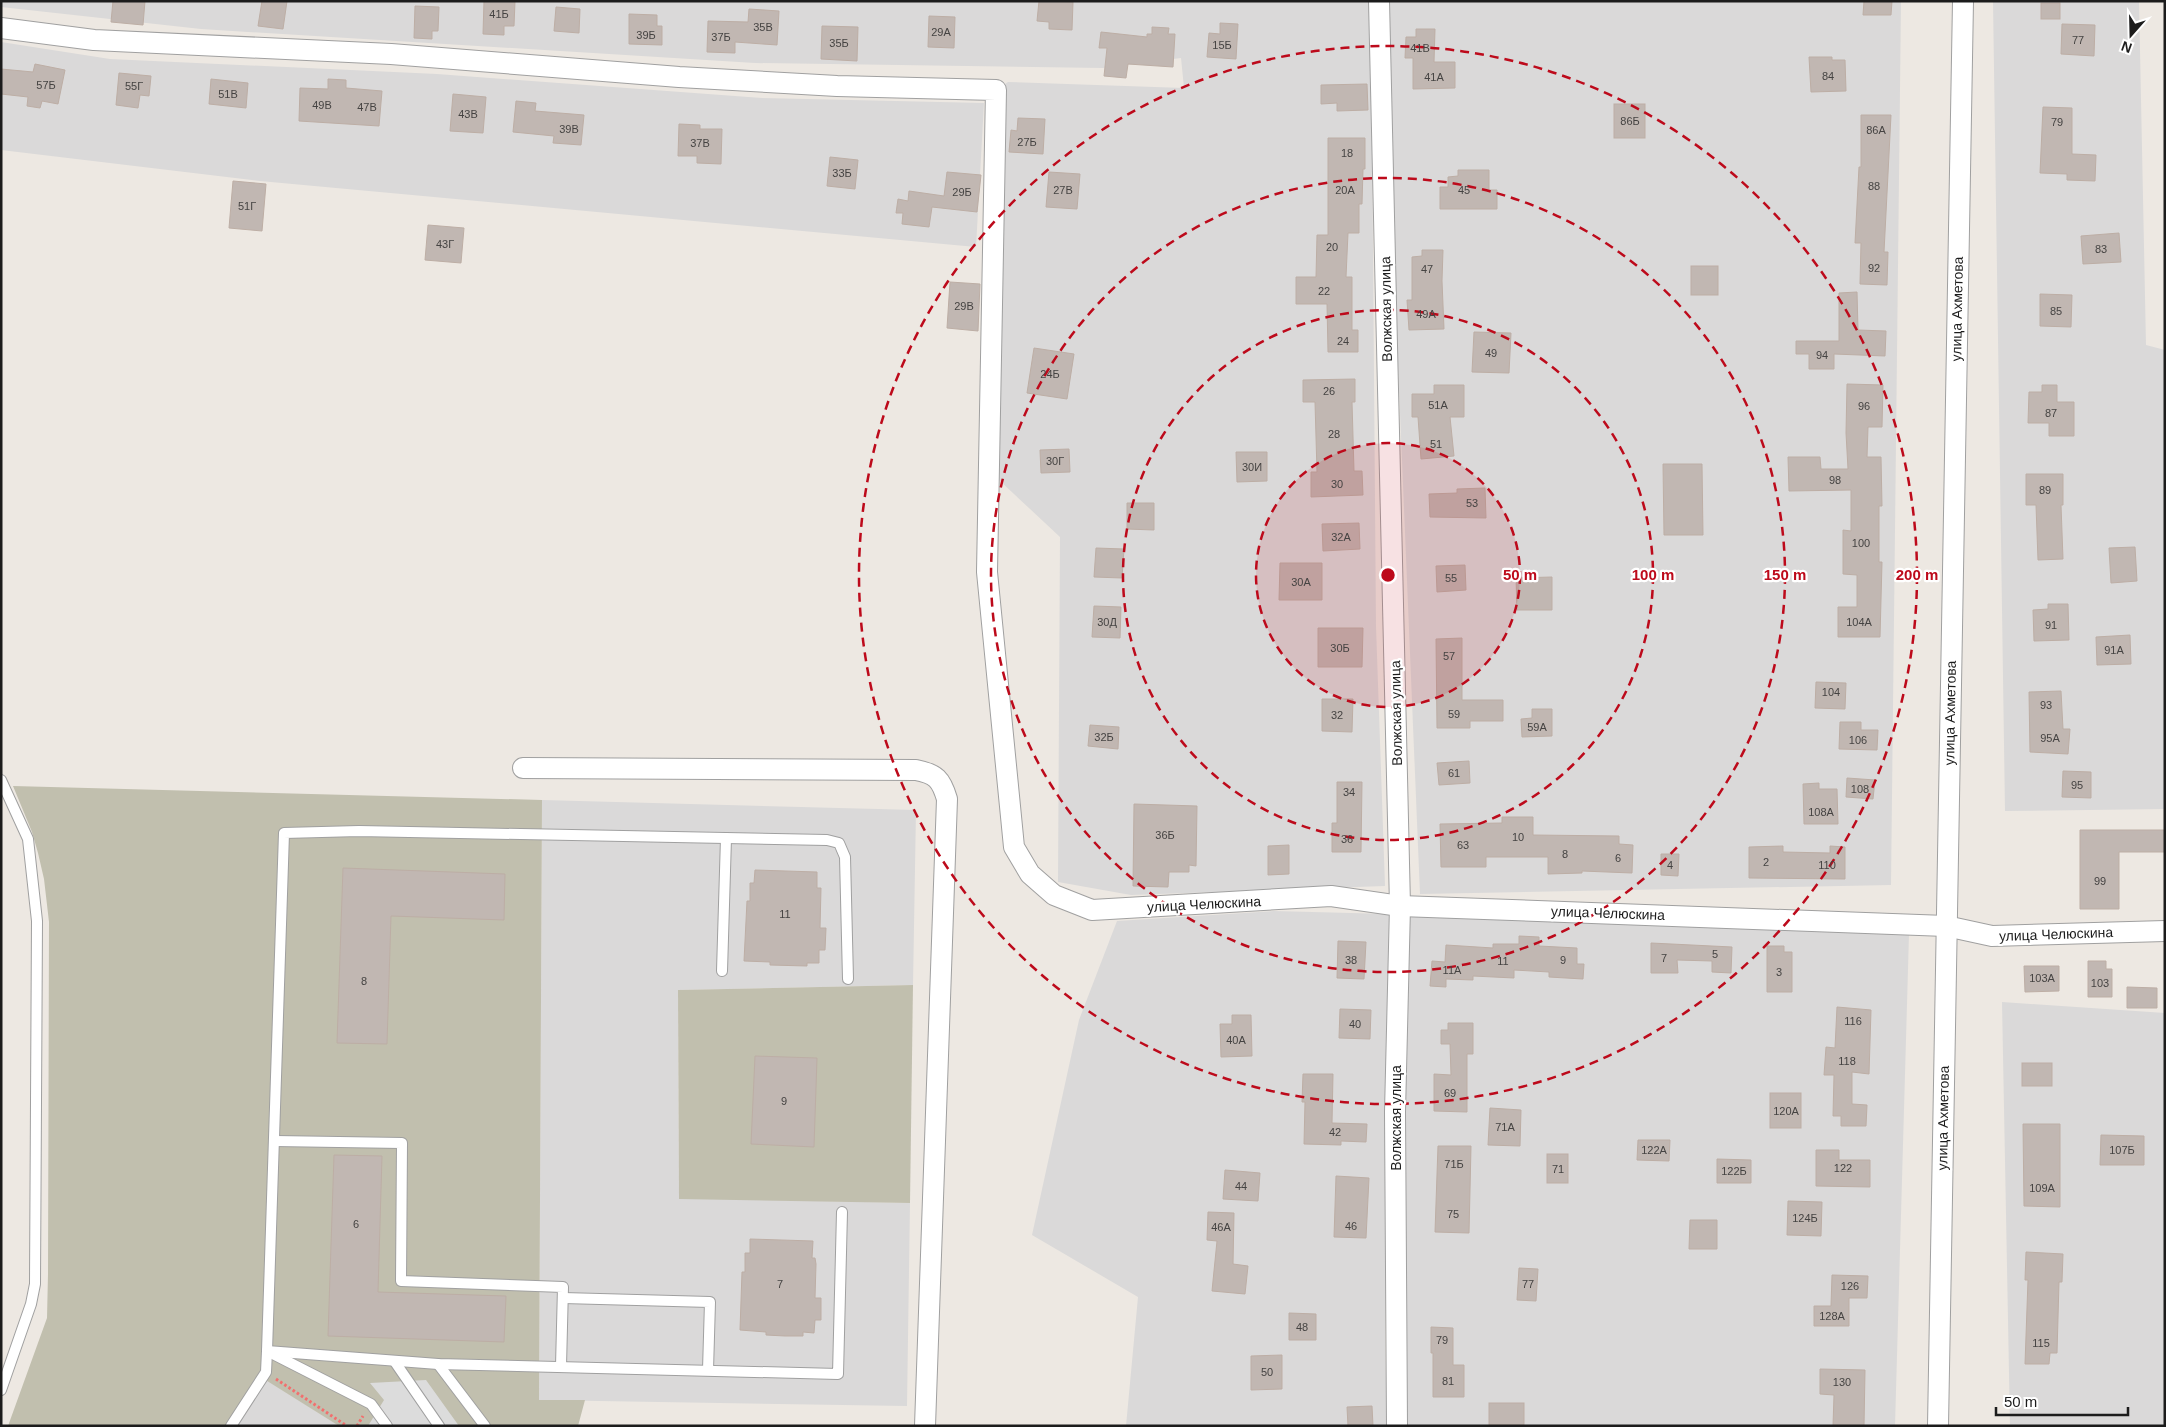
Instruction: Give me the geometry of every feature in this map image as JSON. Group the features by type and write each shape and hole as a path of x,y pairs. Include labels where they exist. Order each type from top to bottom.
{"street":[{"name":"Волжская улица","path":"1379,1 1400,906 1395,1112 1397,1426"},
{"name":"улица Ахметова","path":"1938,1426 1963,1"},
{"name":"улица Челюскина","path":"1,28 94,40 392,54 679,77 837,86 996,90 987,488 987,572 1014,847 1030,874 1054,894 1092,910 1331,896 1400,906 1946,926 1992,936 2165,931"},
{"path":"523,768 916,770 931,774 943,784 947,799 925,1426"}],"lane":[{"path":"1,780 28,839 37,920 35,1284 31,1304 1,1390"},
{"path":"232,1426 266,1372 284,833 359,830 827,840 839,843 845,857 848,979"},
{"path":"722,971 726,838"},
{"path":"275,1141 402,1143 401,1281 563,1287 560,1366"},
{"path":"267,1351 438,1364 838,1374 842,1212"},
{"path":"563,1298 710,1302 708,1370"},
{"path":"267,1351 371,1404 387,1426"},
{"path":"395,1362 439,1426"},
{"path":"438,1364 485,1426"}],"path":[{"path":"266,1372 347,1426"}],"shaded area":[{"path":"1,1 1371,1 1376,626 1385,886 1131,895 1058,882 1060,537 999,480 996,90 1008,82 1184,88 1181,58 1103,68 755,63 201,29 1,7"},
{"path":"1386,1 1901,1 1891,885 1420,894 1392,220"},
{"path":"1993,1 2139,1 2146,345 2165,350 2165,809 2005,811"},
{"path":"1,42 110,59 437,74 762,98 984,103 976,247 260,181 1,150"},
{"path":"13,786 542,800 539,1400 585,1400 578,1426 339,1426 264,1379 232,1426 8,1426 47,1318 48,1274 49,922 44,879 38,853 32,832"},
{"path":"542,800 916,810 913,985 678,990 679,1198 910,1203 907,1406 539,1400"},
{"path":"1274,911 1389,914 1385,1336 1387,1426 1126,1426 1138,1297 1032,1235 1079,1020 1117,921"},
{"path":"1406,914 1909,934 1895,1426 1405,1426"},
{"path":"913,985 910,1203 679,1199 678,990"},
{"path":"2002,1002 2165,1013 2165,1426 2010,1426"},
{"path":"264,1378 339,1426 232,1426"},
{"path":"426,1380 459,1426 368,1426 384,1400 370,1383"}],"building":[{"path":"113,1 145,1 143,25 111,22"},
{"path":"262,1 287,1 283,29 258,26"},
{"path":"484,1 515,1 514,26 504,26 504,35 483,34"},
{"path":"1039,1 1073,2 1072,30 1049,29 1049,22 1037,21"},
{"path":"1864,1 1892,1 1891,15 1863,15"},
{"path":"2041,3 2060,3 2060,19 2041,19"},
{"path":"415,6 439,7 438,31 432,31 432,39 414,38"},
{"path":"556,7 580,9 579,33 554,31"},
{"path":"749,9 779,11 777,45 735,42 735,53 707,52 708,21 748,22"},
{"path":"629,14 657,15 657,26 662,26 662,45 629,44"},
{"path":"929,16 955,17 954,48 928,47"},
{"path":"1220,23 1238,24 1236,59 1207,57 1209,33 1220,34"},
{"path":"2062,24 2095,25 2094,56 2061,54"},
{"path":"822,26 858,27 857,61 821,59"},
{"path":"1152,27 1169,28 1168,34 1175,34 1173,67 1128,64 1126,78 1104,76 1107,48 1099,48 1101,32 1147,37 1147,34 1152,34"},
{"path":"1416,29 1435,29 1434,62 1455,62 1455,88 1413,89 1413,58 1405,58 1406,37 1416,37"},
{"path":"1809,57 1832,57 1832,60 1845,60 1846,91 1811,92"},
{"path":"35,64 65,70 58,104 42,101 40,108 27,106 28,97 1,94 1,69 33,72"},
{"path":"119,73 151,76 149,96 140,95 138,108 116,105"},
{"path":"211,79 248,83 246,108 209,104"},
{"path":"328,79 346,80 346,88 382,91 379,126 299,121 300,88 328,89"},
{"path":"1367,84 1368,110 1337,111 1337,103 1321,104 1321,85"},
{"path":"453,94 486,97 483,133 450,131"},
{"path":"516,101 536,103 535,111 584,115 581,145 553,143 554,136 513,132"},
{"path":"1614,104 1645,104 1645,138 1614,138"},
{"path":"2043,107 2072,108 2072,154 2096,155 2095,181 2067,180 2067,174 2040,173"},
{"path":"1861,115 1891,115 1884,252 1888,252 1887,285 1860,284 1861,243 1855,243 1859,167 1861,167"},
{"path":"1018,118 1045,119 1043,154 1009,152 1011,130 1017,131"},
{"path":"679,124 700,125 700,129 722,129 721,164 697,163 697,156 678,156"},
{"path":"1328,138 1365,138 1365,169 1363,169 1362,204 1359,204 1359,233 1348,233 1346,277 1352,277 1352,330 1358,330 1358,352 1328,352 1327,304 1296,304 1296,277 1316,277 1317,235 1328,235"},
{"path":"830,157 858,160 855,189 827,186"},
{"path":"1458,170 1489,170 1489,190 1497,190 1497,209 1440,209 1440,187 1448,187 1448,177 1458,176"},
{"path":"947,172 981,175 977,212 932,207 929,227 902,224 903,213 896,213 898,199 908,201 909,191 944,196"},
{"path":"1049,172 1080,174 1077,209 1046,207"},
{"path":"233,181 266,184 262,231 229,228"},
{"path":"428,225 464,228 461,263 425,260"},
{"path":"2119,233 2121,262 2083,264 2081,236"},
{"path":"1422,250 1443,250 1444,329 1409,330 1407,300 1412,300 1412,257 1422,256"},
{"path":"1691,266 1718,266 1718,295 1691,295"},
{"path":"950,282 980,284 978,331 947,328"},
{"path":"1857,292 1858,330 1886,331 1885,356 1834,354 1834,369 1809,369 1809,354 1796,354 1796,341 1839,341 1839,293"},
{"path":"2040,294 2072,295 2071,327 2040,326"},
{"path":"1474,332 1511,333 1509,373 1472,372"},
{"path":"1034,348 1074,354 1067,399 1027,393"},
{"path":"1355,379 1355,402 1352,402 1354,471 1362,471 1363,495 1311,497 1311,472 1317,472 1315,402 1303,402 1303,380"},
{"path":"1847,384 1883,385 1882,427 1868,427 1867,457 1881,457 1882,506 1879,506 1879,562 1882,562 1880,637 1838,637 1838,607 1857,607 1857,575 1843,574 1843,530 1851,531 1851,490 1789,491 1788,457 1820,457 1821,469 1848,469 1846,433"},
{"path":"1434,385 1464,385 1464,417 1450,417 1454,456 1421,459 1418,417 1412,417 1412,394 1434,394"},
{"path":"2042,385 2057,385 2057,402 2074,402 2074,436 2049,436 2049,423 2028,423 2029,392 2042,392"},
{"path":"1069,449 1070,472 1041,473 1040,450"},
{"path":"1236,452 1267,452 1267,481 1237,482"},
{"path":"1663,464 1702,464 1703,535 1664,535"},
{"path":"2026,474 2063,474 2063,505 2061,505 2063,559 2038,560 2036,505 2026,505"},
{"path":"1485,488 1486,518 1430,517 1429,494 1457,493 1457,489"},
{"path":"1127,503 1154,503 1154,530 1127,529"},
{"path":"1359,523 1360,549 1323,551 1322,524"},
{"path":"2135,547 2137,581 2111,583 2109,548"},
{"path":"1096,548 1124,549 1122,578 1094,577"},
{"path":"1280,563 1322,563 1322,600 1279,600"},
{"path":"1465,565 1466,590 1437,592 1436,566"},
{"path":"1552,577 1552,610 1517,610 1516,578"},
{"path":"2048,604 2068,604 2069,640 2034,641 2033,610 2048,609"},
{"path":"1094,606 1121,607 1120,638 1092,637"},
{"path":"1318,628 1363,628 1362,667 1318,667"},
{"path":"2130,635 2131,664 2097,665 2096,637"},
{"path":"1462,638 1462,700 1503,700 1503,721 1470,721 1470,728 1437,728 1436,639"},
{"path":"1816,682 1846,683 1845,709 1815,708"},
{"path":"2061,691 2063,729 2070,729 2068,754 2030,752 2029,692"},
{"path":"1322,699 1353,699 1352,732 1322,731"},
{"path":"1532,709 1552,709 1552,736 1522,737 1521,719 1532,718"},
{"path":"1840,722 1861,722 1861,730 1878,730 1877,750 1839,749"},
{"path":"1090,725 1119,727 1118,749 1088,746"},
{"path":"1469,761 1470,783 1439,785 1437,763"},
{"path":"2063,771 2091,772 2091,798 2062,797"},
{"path":"1847,778 1875,780 1873,799 1846,797"},
{"path":"1337,782 1362,782 1361,852 1332,852 1332,823 1337,823"},
{"path":"1819,783 1819,789 1837,789 1838,824 1804,824 1803,784"},
{"path":"1134,804 1197,806 1196,866 1189,865 1189,872 1169,872 1168,887 1133,886"},
{"path":"1502,817 1533,817 1533,835 1619,836 1619,844 1633,845 1632,873 1582,871 1582,873 1548,874 1548,857 1486,857 1486,867 1441,867 1440,824 1502,823"},
{"path":"2080,830 2165,830 2165,852 2119,852 2119,909 2080,909"},
{"path":"1289,845 1289,874 1268,875 1268,846"},
{"path":"1783,846 1783,852 1830,853 1830,846 1845,847 1845,879 1749,878 1749,847"},
{"path":"1661,854 1679,854 1678,876 1661,875"},
{"path":"343,868 505,874 504,920 391,916 387,1044 337,1043"},
{"path":"755,870 817,872 817,888 821,888 820,928 826,928 825,950 819,950 819,963 807,963 807,966 770,965 770,962 744,961 747,901 750,901 750,883 754,883"},
{"path":"1519,936 1539,937 1539,946 1577,948 1577,964 1584,964 1583,979 1549,977 1549,972 1514,970 1514,978 1473,976 1473,980 1446,979 1446,987 1430,986 1432,961 1445,962 1446,945 1493,948 1493,944 1519,944"},
{"path":"1338,941 1366,942 1364,979 1337,978"},
{"path":"1651,943 1732,947 1731,973 1712,972 1712,961 1677,960 1678,973 1651,973"},
{"path":"1767,946 1784,946 1784,952 1792,952 1792,992 1767,992"},
{"path":"2088,961 2106,961 2106,969 2112,969 2112,997 2088,997"},
{"path":"2024,966 2059,966 2059,991 2025,992"},
{"path":"2127,987 2157,988 2157,1008 2127,1008"},
{"path":"1837,1007 1871,1010 1869,1074 1852,1072 1852,1104 1867,1105 1866,1126 1841,1126 1841,1116 1833,1116 1834,1075 1824,1075 1826,1047 1835,1048"},
{"path":"1340,1009 1371,1010 1370,1039 1339,1038"},
{"path":"1232,1015 1251,1015 1252,1056 1221,1057 1220,1024 1232,1024"},
{"path":"1448,1023 1473,1023 1473,1054 1467,1054 1467,1112 1434,1111 1434,1074 1451,1075 1450,1044 1441,1044 1441,1030 1448,1030"},
{"path":"755,1056 817,1058 814,1147 751,1144"},
{"path":"2022,1063 2052,1063 2052,1086 2022,1086"},
{"path":"1303,1074 1333,1074 1332,1123 1367,1124 1366,1142 1341,1141 1341,1145 1304,1144 1305,1102 1302,1102"},
{"path":"1770,1093 1801,1093 1801,1128 1770,1128"},
{"path":"1490,1108 1521,1110 1520,1146 1488,1145"},
{"path":"2023,1124 2060,1124 2060,1207 2024,1206"},
{"path":"2101,1135 2144,1136 2144,1165 2100,1165"},
{"path":"1638,1140 1670,1140 1669,1161 1637,1160"},
{"path":"1438,1146 1471,1146 1469,1233 1435,1232"},
{"path":"1816,1150 1839,1150 1839,1160 1870,1160 1870,1187 1816,1186"},
{"path":"1547,1154 1568,1154 1568,1183 1547,1183"},
{"path":"334,1155 382,1156 378,1292 506,1296 504,1342 328,1336"},
{"path":"1717,1159 1751,1160 1751,1183 1717,1183"},
{"path":"1225,1170 1260,1173 1258,1201 1223,1199"},
{"path":"1336,1176 1369,1178 1366,1238 1334,1237"},
{"path":"1788,1201 1822,1202 1821,1236 1787,1235"},
{"path":"1208,1212 1234,1213 1233,1264 1248,1266 1245,1294 1212,1291 1217,1241 1207,1240"},
{"path":"1690,1220 1717,1220 1717,1249 1689,1249"},
{"path":"750,1239 813,1241 812,1258 815,1258 816,1264 815,1298 821,1298 821,1320 815,1320 814,1333 803,1332 803,1336 785,1336 766,1335 766,1332 740,1330 742,1272 745,1272 745,1253 750,1253"},
{"path":"2026,1252 2063,1254 2062,1282 2059,1282 2057,1353 2050,1353 2049,1364 2025,1364 2028,1280 2025,1280"},
{"path":"1519,1268 1538,1269 1536,1301 1517,1300"},
{"path":"1832,1275 1868,1276 1867,1298 1849,1298 1849,1326 1814,1326 1814,1306 1831,1306"},
{"path":"1289,1313 1316,1314 1316,1340 1289,1340"},
{"path":"1431,1327 1453,1328 1453,1365 1464,1365 1464,1397 1433,1397"},
{"path":"1282,1355 1282,1389 1251,1390 1251,1356"},
{"path":"1820,1369 1865,1370 1864,1426 1833,1426 1834,1395 1820,1394"},
{"path":"1489,1403 1524,1403 1524,1425 1489,1425"},
{"path":"1372,1406 1373,1426 1348,1426 1347,1407"}]}
